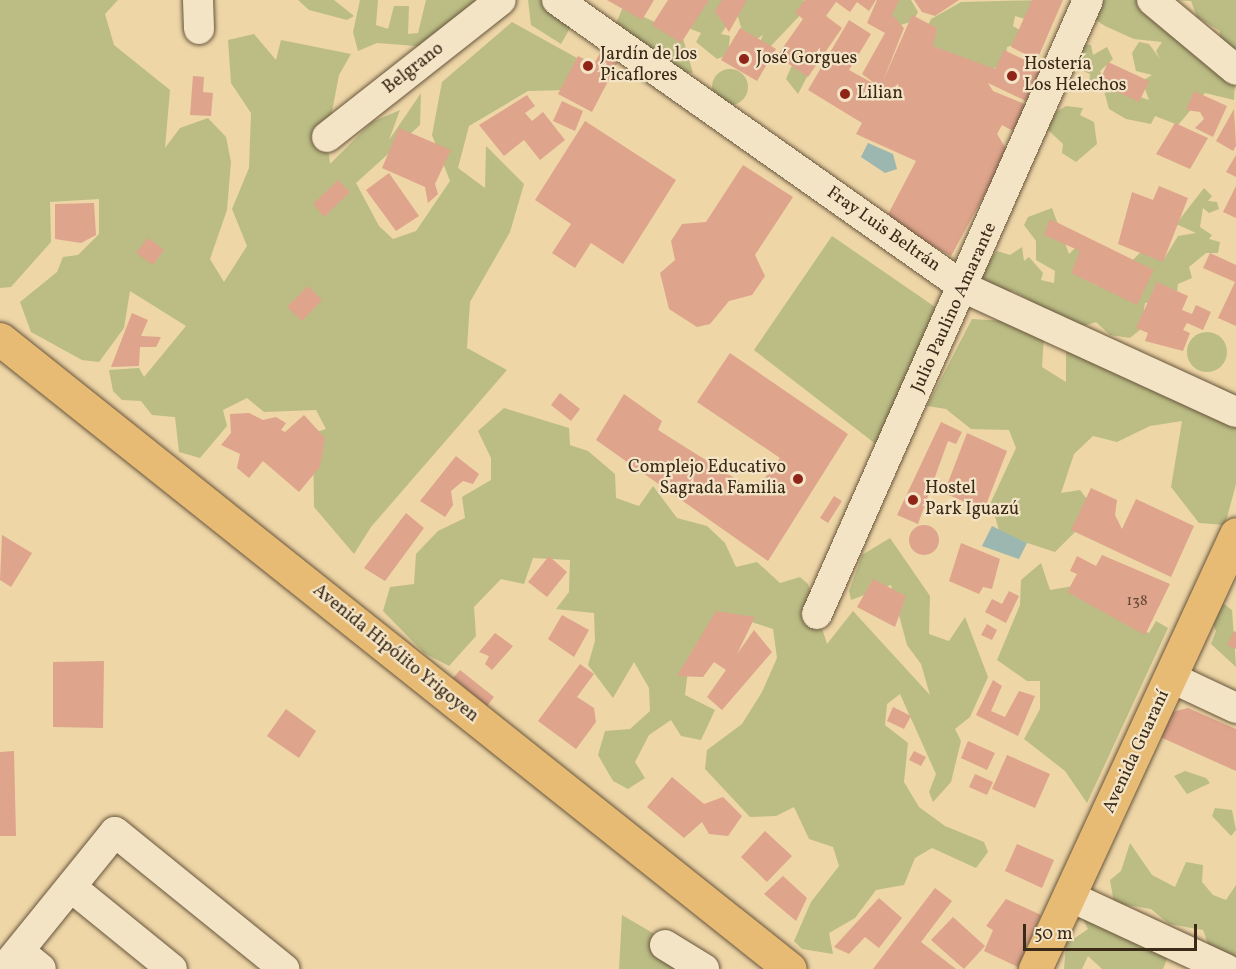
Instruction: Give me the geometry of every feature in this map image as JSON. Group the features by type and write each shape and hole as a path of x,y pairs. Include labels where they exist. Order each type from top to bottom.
{"main road":[{"name":"Avenida Hipólito Yrigoyen","path":"0,339 790,969"},
{"name":"Avenida Guaraní","path":"1035,969 1071,897 1236,534"}],"street":[{"name":"Belgrano","path":"327,137 501,0"},
{"name":"Fray Luis Beltrán","path":"557,0 965,288 1236,412"},
{"name":"Julio Paulino Amarante","path":"817,614 965,288 1088,0"},
{"path":"1152,0 1236,70"},
{"path":"1172,678 1236,708"},
{"path":"21,963 71,887 115,832 284,969"},
{"path":"71,887 172,969"},
{"path":"1071,897 1226,969"},
{"path":"665,945 704,969"}],"green space":[{"path":"0,0 118,0 105,14 114,45 170,90 165,148 180,128 208,118 226,137 231,162 227,210 210,259 224,282 247,246 232,209 249,168 251,113 231,83 228,40 254,34 276,60 281,40 351,54 339,75 327,137 330,164 372,122 400,110 389,140 421,93 420,125 356,183 379,226 393,239 416,231 450,181 432,135 442,82 512,22 577,58 566,90 528,91 469,126 458,168 485,188 486,146 524,184 510,232 470,302 467,348 507,370 371,527 354,554 314,507 313,433 326,429 316,410 264,412 247,398 223,410 227,426 200,458 179,452 175,417 152,415 141,401 122,400 113,391 109,370 139,368 144,377 186,326 130,291 124,328 99,362 82,360 31,332 20,302 57,272 63,257 78,255 99,234 99,199 50,202 51,242 11,287 0,288"},
{"path":"298,0 334,0 354,16 347,20 309,10"},
{"path":"360,0 378,0 376,25 388,29 394,6 409,6 408,34 418,33 426,0 481,0 447,23 429,47 377,43 358,51 353,32"},
{"path":"528,0 586,0 561,44 531,25"},
{"path":"705,0 725,0 727,25 721,34 730,36 728,55 717,59 696,42 701,33 691,29 690,20"},
{"path":"742,0 804,0 804,11 769,48 759,44 763,35 752,42 743,34 736,10"},
{"path":"892,0 911,0 918,12 913,21 901,25 889,14"},
{"path":"1041,0 1028,20 1015,16 1013,26 1025,33 1020,43 1007,47 1006,57 990,73 919,43 931,19 961,2"},
{"path":"1095,0 1169,0 1236,62 1234,100 1205,93 1178,125 1155,116 1151,124 1126,119 1109,109 1104,91 1113,88 1149,100 1142,81 1152,75 1136,71 1132,53 1139,42 1149,44 1160,59 1156,51 1162,42 1134,39 1105,26 1090,16"},
{"path":"1174,0 1236,0 1236,49 1219,44 1220,31 1197,17 1191,1"},
{"path":"623,7 682,35 693,73 680,72 614,28"},
{"path":"1079,44 1091,45 1093,55 1107,47 1113,59 1100,71 1104,82 1089,84 1090,74 1078,69"},
{"path":"793,63 810,71 798,94 786,79"},
{"path":"730,69 743,74 748,87 743,100 730,105 717,100 712,87 717,74"},
{"path":"1066,106 1083,108 1080,115 1094,122 1097,144 1076,162 1062,153 1063,144 1047,129 1056,112"},
{"path":"1204,188 1212,196 1208,201 1217,202 1219,209 1209,213 1203,208 1200,227 1212,235 1209,239 1220,242 1218,253 1206,253 1189,267 1192,278 1178,284 1176,299 1145,303 1141,329 1130,338 1110,335 1096,322 1084,326 1038,313 1035,303 1013,291 999,294 980,274 997,251 1010,255 1022,247 1024,261 1029,257 1043,273 1041,280 1054,283 1055,271 1036,260 1036,241 1024,225 1028,217 1052,208 1069,254 1079,244 1095,285 1104,288 1145,248 1164,259 1178,236 1196,233 1176,224"},
{"path":"832,236 938,309 877,445 754,350"},
{"path":"972,319 1006,321 1044,336 1042,367 1066,382 1066,345 1145,371 1163,362 1186,389 1220,387 1236,395 1236,484 1225,525 1199,523 1171,487 1182,421 1150,426 1117,442 1093,436 1074,454 1061,493 1080,490 1096,511 1055,552 1000,534 991,502 1016,448 1009,430 971,429 946,409 927,406"},
{"path":"1207,332 1221,338 1227,352 1221,366 1207,372 1193,366 1187,352 1193,338"},
{"path":"504,408 569,428 570,445 588,451 615,474 616,498 639,506 653,486 677,518 707,526 725,543 736,567 757,562 780,583 800,577 808,584 827,644 853,611 930,695 921,664 907,645 891,585 851,600 849,591 862,555 890,538 930,596 929,634 949,641 965,617 988,677 970,717 955,729 961,741 951,782 933,802 929,792 936,774 900,694 887,704 885,725 908,743 904,782 919,807 945,826 984,842 988,852 976,868 932,848 915,858 904,885 876,890 855,918 829,933 833,954 802,949 794,941 811,902 839,866 833,847 809,839 794,807 776,816 750,817 705,769 707,750 742,724 762,692 777,658 773,629 733,616 688,670 685,695 715,710 701,740 681,736 671,720 649,735 635,762 645,778 628,789 613,781 598,755 605,731 630,729 650,711 649,688 634,662 613,698 588,665 595,641 594,613 556,609 569,592 570,560 533,558 524,584 501,579 474,607 476,636 449,666 424,653 383,611 390,587 414,584 416,554 438,531 465,518 462,497 491,480 491,458 478,431"},
{"path":"1041,563 1050,590 1073,586 1080,598 1149,633 1156,621 1168,628 1087,803 1065,771 1024,739 1040,709 1040,681 1027,681 997,660 1020,605 1021,580"},
{"path":"1220,601 1232,610 1236,667 1211,644 1216,631 1208,613"},
{"path":"1185,771 1206,778 1210,783 1187,794 1174,776"},
{"path":"1215,808 1232,810 1236,830 1231,836 1212,816"},
{"path":"1130,843 1152,875 1175,887 1186,862 1203,865 1202,882 1213,895 1226,900 1236,885 1236,969 1183,966 1178,960 1210,949 1203,930 1169,924 1151,909 1114,903 1110,880 1121,871"},
{"path":"1077,908 1171,949 1163,969 1102,969 1088,956 1082,969 1064,969 1067,936 1075,938 1088,929"},
{"path":"622,915 714,969 619,969"}],"water":[{"path":"868,143 893,154 897,169 885,173 861,157"},
{"path":"992,526 1027,543 1019,559 982,546"}],"building":[{"path":"607,0 654,0 642,20"},
{"path":"668,0 709,0 681,43 652,25"},
{"path":"722,0 747,0 729,32 715,11"},
{"path":"805,0 876,0 869,11 857,2 850,12 836,2 826,16 842,28 808,77 777,56 803,19 795,13"},
{"path":"877,0 899,0 892,15 904,28 883,81 912,15 937,28 933,46 995,69 1004,50 1042,68 1026,101 988,83 993,91 1027,105 1013,131 1002,125 997,134 1008,152 951,256 885,220 916,161 856,134 862,123 808,90 849,20 871,34 849,70 878,86 862,74 885,33 867,23"},
{"path":"914,0 959,0 935,16 922,12"},
{"path":"1032,0 1063,0 1037,60 1011,47"},
{"path":"740,28 776,49 757,81 721,60"},
{"path":"600,53 618,62 592,112 558,94 578,56 594,64"},
{"path":"1108,62 1149,81 1139,102 1099,83"},
{"path":"193,76 204,77 203,92 213,93 211,116 190,115"},
{"path":"1194,91 1227,106 1213,137 1195,128 1204,119 1200,112 1186,110"},
{"path":"527,95 535,106 525,113 532,121 543,112 565,140 540,160 524,140 504,156 479,125"},
{"path":"562,101 583,111 575,131 553,121"},
{"path":"1234,109 1236,146 1233,151 1216,141"},
{"path":"585,121 676,180 623,264 591,243 575,268 552,253 571,224 535,200"},
{"path":"1175,123 1208,138 1190,169 1156,154"},
{"path":"399,128 451,150 435,184 438,194 428,203 425,187 382,168"},
{"path":"1236,155 1236,177 1226,172"},
{"path":"743,165 793,197 755,255 765,276 752,295 729,301 710,324 697,327 669,309 660,273 675,260 671,241 682,224 706,222"},
{"path":"389,173 419,216 396,231 366,190"},
{"path":"338,180 350,192 324,217 313,204"},
{"path":"1159,186 1188,198 1163,262 1118,244 1132,192 1153,200"},
{"path":"1236,186 1236,218 1223,212"},
{"path":"94,203 96,235 81,243 55,239 55,204"},
{"path":"1050,219 1154,270 1137,305 1071,273 1080,251 1044,235"},
{"path":"148,238 164,250 153,265 136,253"},
{"path":"1210,253 1236,265 1236,326 1218,318 1235,282 1203,268"},
{"path":"1157,282 1188,296 1182,310 1192,314 1196,305 1211,312 1203,330 1187,323 1183,330 1190,333 1183,351 1145,341 1148,333 1136,328"},
{"path":"308,286 322,300 302,321 287,307"},
{"path":"132,313 148,320 141,336 161,337 156,347 140,347 139,366 111,367"},
{"path":"730,353 848,434 768,561 596,440 624,394 662,421 658,430 755,491 780,458 697,402"},
{"path":"560,393 580,409 571,421 551,405"},
{"path":"249,413 263,420 276,417 286,423 281,430 285,432 304,415 325,438 320,467 299,492 263,461 249,478 237,468 240,454 221,445 231,433 230,414"},
{"path":"941,422 962,432 956,444 948,441 918,524 897,515"},
{"path":"967,433 1007,451 984,510 944,493"},
{"path":"456,456 479,474 473,484 463,481 451,491 453,505 445,517 420,501"},
{"path":"1091,488 1117,500 1115,515 1122,529 1136,499 1194,526 1171,577 1071,530"},
{"path":"834,496 842,501 828,523 820,518"},
{"path":"406,513 424,528 385,581 364,568"},
{"path":"924,525 930,526 938,534 938,546 930,554 924,555 918,554 910,546 909,540 910,534 918,526"},
{"path":"2,535 32,553 11,587 0,580"},
{"path":"961,543 1000,559 992,589 983,587 979,594 949,581"},
{"path":"1102,555 1170,584 1145,635 1067,592 1077,574 1070,571 1077,556 1096,566"},
{"path":"549,556 567,572 547,597 528,582"},
{"path":"873,579 906,596 895,627 857,607"},
{"path":"1009,591 1019,596 1006,623 985,612 992,599 1002,604"},
{"path":"716,611 755,617 737,654 754,630 772,652 722,710 707,697 726,670 714,662 703,677 677,676"},
{"path":"562,615 589,630 574,657 548,639"},
{"path":"987,624 997,630 992,640 981,635"},
{"path":"1234,631 1236,632 1236,649 1227,645"},
{"path":"495,633 513,646 492,670 485,664 489,656 479,652"},
{"path":"104,661 103,728 53,727 53,662"},
{"path":"580,664 594,674 577,697 594,708 596,722 576,749 538,721"},
{"path":"460,670 494,697 487,706 453,678"},
{"path":"993,680 1002,686 991,711 1005,717 1019,691 1035,696 1018,736 976,715"},
{"path":"893,707 911,716 904,729 887,721"},
{"path":"1188,708 1236,729 1236,771 1158,736 1168,713"},
{"path":"286,709 316,731 299,758 267,736"},
{"path":"968,741 995,753 987,770 961,758"},
{"path":"14,751 16,836 0,836 0,752"},
{"path":"914,751 926,757 921,766 909,760"},
{"path":"1007,755 1050,774 1035,808 992,789"},
{"path":"975,774 993,782 987,795 969,787"},
{"path":"672,777 704,804 723,797 742,816 728,836 709,834 702,822 684,838 647,807"},
{"path":"765,831 792,856 767,882 741,857"},
{"path":"1017,844 1054,860 1042,888 1005,871"},
{"path":"783,876 807,898 796,921 764,894"},
{"path":"935,888 952,901 921,942 956,969 873,969"},
{"path":"879,898 902,918 879,948 865,937 849,954 834,947"},
{"path":"1006,899 1041,915 1018,967 984,951 993,930 986,926"},
{"path":"953,917 985,946 964,969 931,940"}],"place":[{"name":"José Gorgues","path":"744,59"},
{"name":"Jardín de los Picaflores","path":"588,66"},
{"name":"Hostería Los Helechos","path":"1012,76"},
{"name":"Lilian","path":"845,94"},
{"name":"Complejo Educativo Sagrada Familia","path":"798,479"},
{"name":"Hostel Park Iguazú","path":"913,500"}]}
